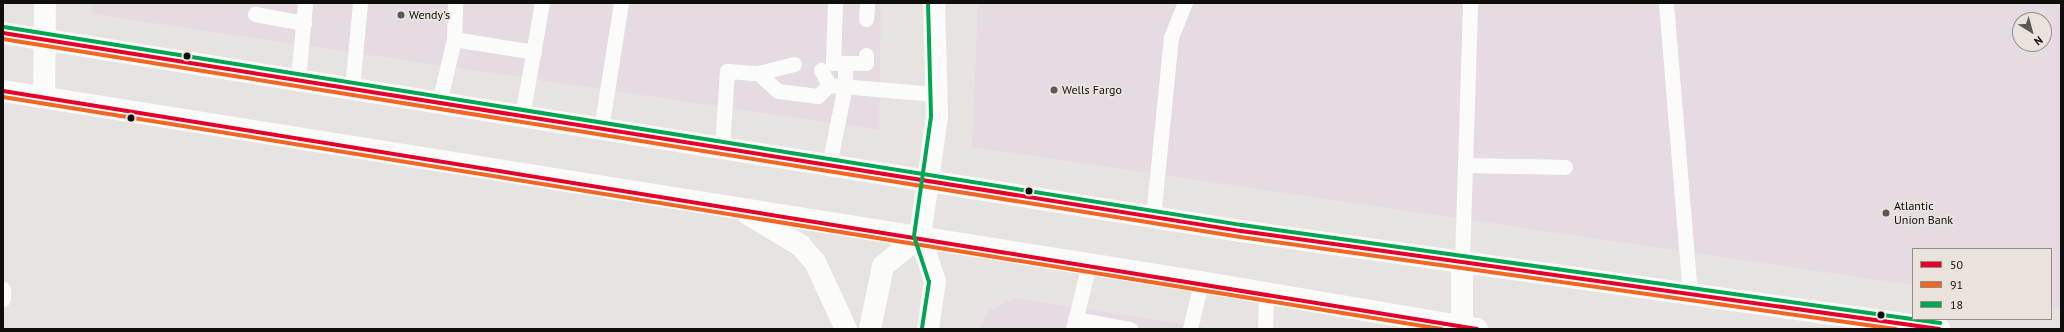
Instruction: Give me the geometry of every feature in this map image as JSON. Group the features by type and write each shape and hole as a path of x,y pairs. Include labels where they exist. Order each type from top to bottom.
{"main road":[{"path":"44,97 45,3"},
{"path":"928,329 935,281 920,236 928,181 936,94 934,3"},
{"path":"3,33 1153,217 1690,292 1939,329"},
{"path":"3,91 920,236 1201,282 1467,328 1462,261"},
{"path":"736,207 800,245 815,262 846,329"},
{"path":"870,329 883,266 920,236"}],"lane":[{"path":"298,80 305,3"},
{"path":"352,89 360,3"},
{"path":"439,103 454,39 455,3"},
{"path":"522,116 542,3"},
{"path":"601,129 621,3"},
{"path":"835,3 833,63 866,63 866,55"},
{"path":"866,20 867,3"},
{"path":"1153,217 1172,37 1185,3"},
{"path":"1462,261 1470,3"},
{"path":"1666,3 1690,292"},
{"path":"255,14 304,23"},
{"path":"454,39 534,52"},
{"path":"828,165 845,86 845,63"},
{"path":"722,148 727,71 758,73 794,64"},
{"path":"821,70 829,85"},
{"path":"758,73 778,91 818,96 829,85 936,94"},
{"path":"1465,165 1565,167"},
{"path":"1089,264 1074,324 1130,329"},
{"path":"1190,329 1201,282"},
{"path":"3,289 3,299"},
{"path":"1265,329 1266,293"}],"shaded area":[{"path":"92,3 881,3 879,130 92,14"},
{"path":"978,3 2061,3 2061,309 2052,307 2052,248 1912,248 1912,285 972,147"},
{"path":"1015,298 1215,329 979,329 988,311"}],"transit line":[{"name":"18","path":"922,328 929,282 914,236 931,116 928,3"},
{"name":"18","path":"4,27 1242,225 1912,319"},
{"name":"50","path":"3,33 1241,231 1939,329"},
{"name":"91","path":"3,39 1240,237 1896,329"},
{"name":"50","path":"3,91 1477,329"},
{"name":"91","path":"3,97 1441,329"},
{"name":"18","path":"1919,320 1940,323"}],"place":[{"name":"Wendy's","path":"401,15"},
{"name":"Wells Fargo","path":"1054,90"},
{"name":"Atlantic Union Bank","path":"1886,213"}]}
